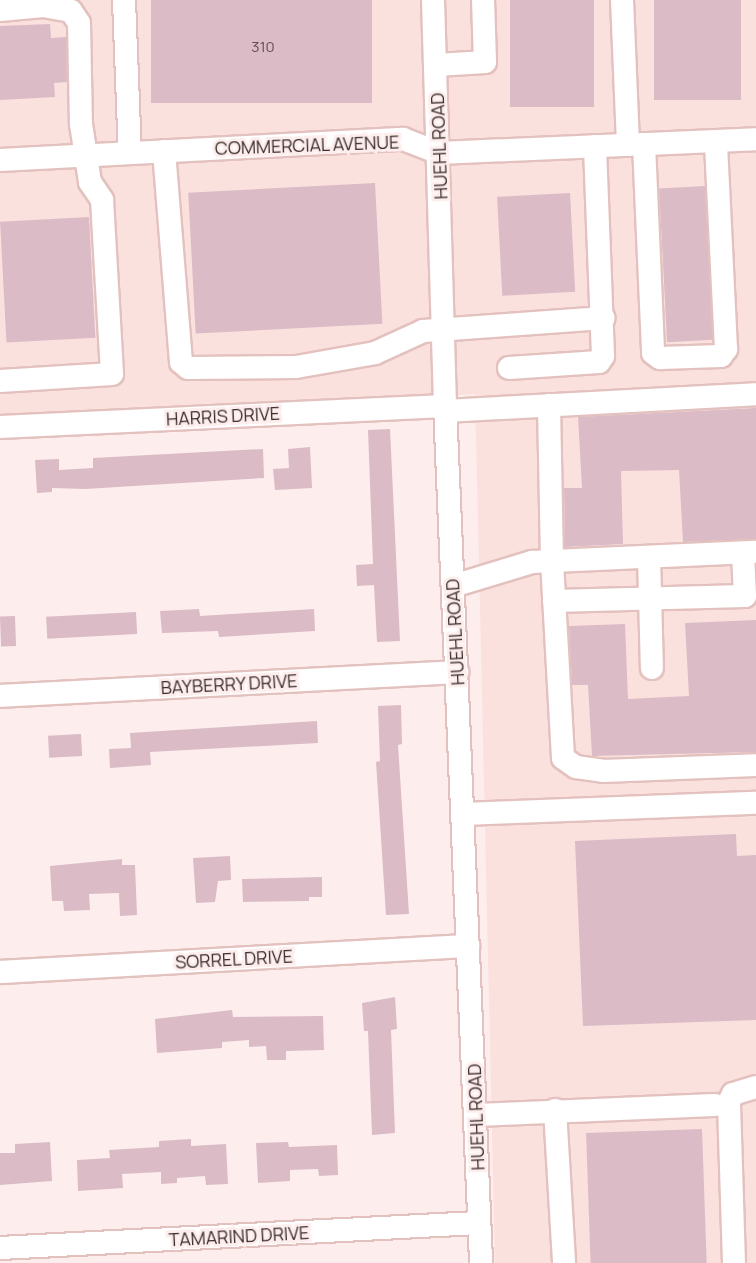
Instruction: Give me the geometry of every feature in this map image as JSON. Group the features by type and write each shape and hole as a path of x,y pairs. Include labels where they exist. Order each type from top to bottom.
{"street":[{"path":"124,0 130,153"},
{"name":"HUEHL ROAD","path":"433,0 437,65 445,409 481,1263"},
{"path":"437,65 485,62 483,0"},
{"path":"622,0 653,353 660,358 721,356 726,349 716,141"},
{"path":"0,10 43,6 71,11 79,23 84,156 90,182 102,200 112,374 0,381"},
{"name":"COMMERCIAL AVENUE","path":"0,160 403,139 439,153 756,139"},
{"path":"509,368 599,362 606,349 595,146"},
{"path":"164,151 181,362 188,368 296,367 375,353 406,336 444,328 604,318"},
{"name":"HARRIS DRIVE","path":"0,427 549,405 756,394"},
{"path":"549,405 552,561 563,758 576,767 603,771 756,765"},
{"path":"453,586 532,562 749,552 745,596 554,601"},
{"path":"649,557 652,668"},
{"name":"BAYBERRY DRIVE","path":"0,696 457,672"},
{"path":"463,814 756,803"},
{"name":"SORREL DRIVE","path":"0,972 468,946"},
{"path":"734,1263 729,1102 733,1094 756,1087"},
{"path":"476,1115 715,1105"},
{"path":"555,1110 564,1263"},
{"name":"TAMARIND DRIVE","path":"0,1248 479,1223"}],"shaded area":[{"path":"0,0 756,0 756,1263 495,1263 475,394 0,421"}],"building":[{"path":"151,0 372,0 372,103 151,103"},
{"path":"510,0 594,0 594,107 510,107"},
{"path":"654,0 741,0 741,100 654,100"},
{"path":"50,24 51,38 66,37 67,82 54,83 55,97 0,100 0,26"},
{"path":"375,183 382,324 196,334 188,193"},
{"path":"705,186 713,340 667,342 659,188"},
{"path":"570,193 575,292 502,296 497,197"},
{"path":"89,217 95,338 6,342 0,222"},
{"path":"756,408 756,539 683,542 679,470 621,471 623,544 565,547 564,488 582,488 578,417"},
{"path":"390,429 400,641 377,642 374,585 357,586 356,565 373,564 368,430"},
{"path":"310,447 312,488 275,490 273,469 289,468 288,449"},
{"path":"263,449 264,478 85,489 52,488 52,492 37,493 35,460 59,459 59,470 93,468 93,458"},
{"path":"199,609 200,616 314,609 315,631 219,637 218,631 162,633 160,611"},
{"path":"136,612 137,634 47,639 46,617"},
{"path":"15,616 16,646 1,647 0,617"},
{"path":"756,620 756,752 592,756 588,685 572,685 569,626 625,624 628,699 689,696 685,623"},
{"path":"401,705 402,744 398,745 409,914 386,915 376,762 380,761 378,706"},
{"path":"317,721 318,743 150,752 151,765 110,768 109,749 131,748 130,733"},
{"path":"81,734 82,756 49,758 48,736"},
{"path":"736,834 737,856 756,855 756,1020 583,1026 575,841"},
{"path":"230,856 231,880 218,881 215,902 196,903 193,858"},
{"path":"122,859 122,865 135,865 137,915 120,916 119,893 89,894 90,910 64,911 63,901 52,901 50,866"},
{"path":"322,877 322,897 309,897 309,901 243,902 242,879"},
{"path":"395,997 397,1029 391,1030 395,1133 372,1135 368,1031 364,1031 362,1003"},
{"path":"232,1010 233,1017 323,1016 324,1050 286,1051 286,1060 267,1060 266,1046 249,1047 249,1040 222,1042 222,1048 157,1053 155,1019"},
{"path":"702,1129 707,1263 591,1263 586,1133"},
{"path":"191,1139 191,1146 226,1144 228,1184 206,1185 205,1176 177,1178 177,1183 161,1184 161,1172 122,1174 123,1188 78,1191 77,1160 110,1158 109,1150 159,1147 159,1141"},
{"path":"50,1142 52,1181 0,1185 0,1153 15,1153 15,1144"},
{"path":"288,1142 289,1147 337,1145 338,1175 319,1176 318,1169 290,1170 290,1181 258,1183 256,1143"}]}
